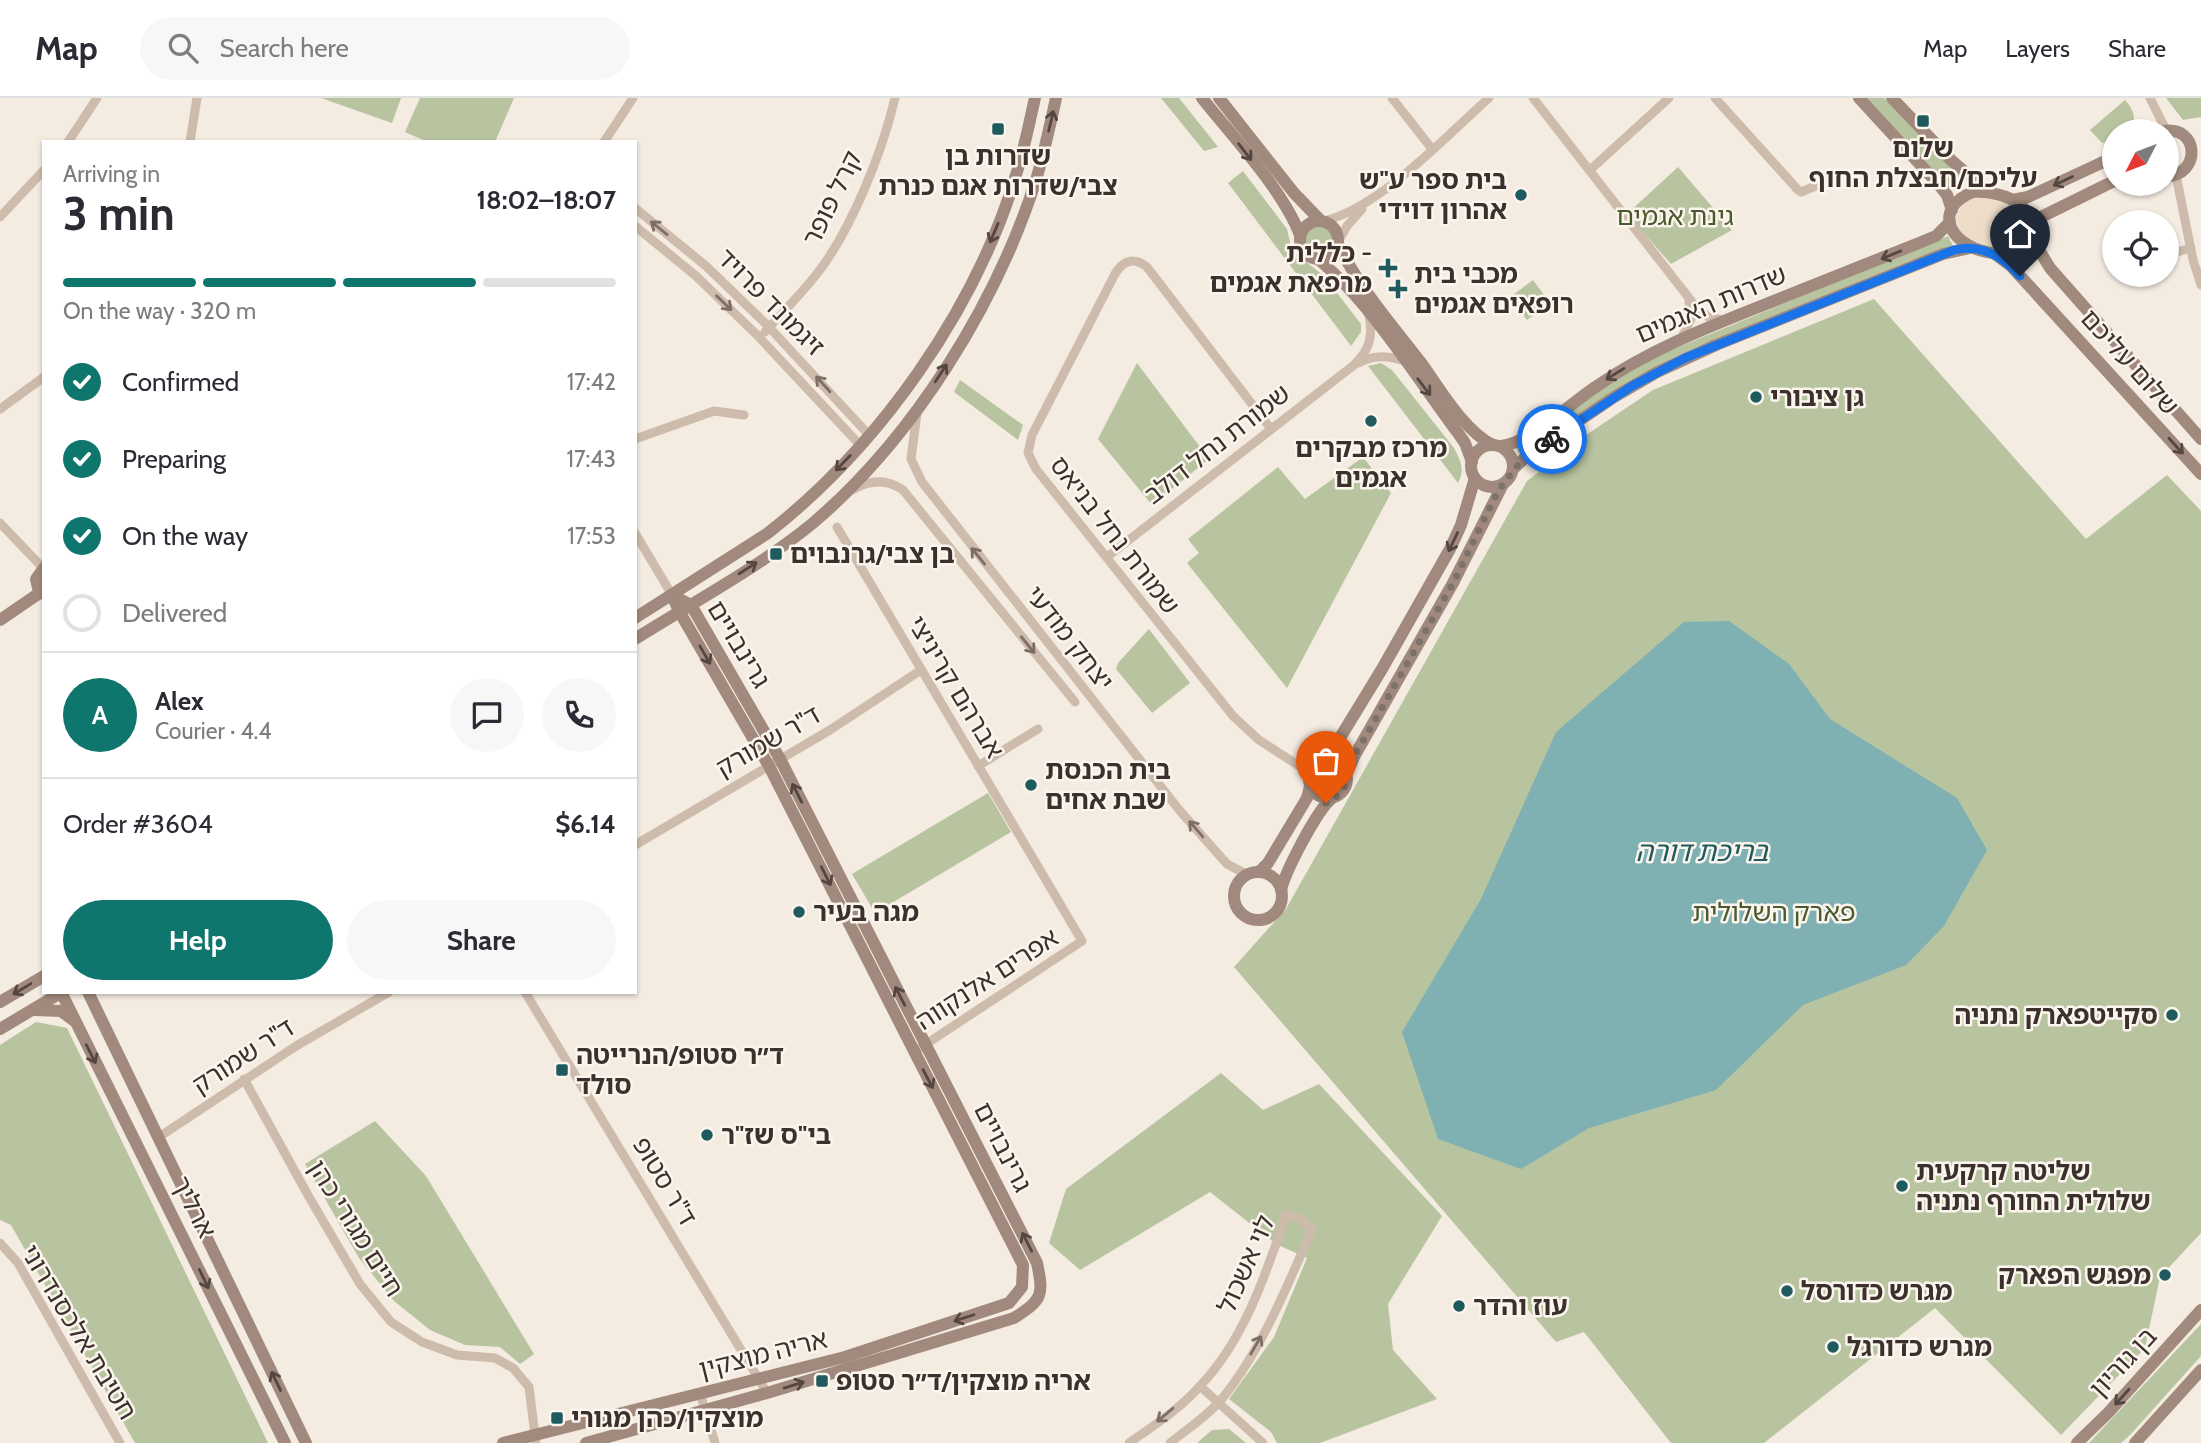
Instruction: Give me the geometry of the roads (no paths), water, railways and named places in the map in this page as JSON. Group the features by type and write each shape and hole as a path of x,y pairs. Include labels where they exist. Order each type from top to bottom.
{"street":[{"path":"69,140 97,98"},
{"path":"190,140 197,98"},
{"path":"605,140 633,98"},
{"name":"קרל פופר","path":"760,338 817,274 842,235 889,123 895,98"},
{"path":"637,617 785,520 865,440 892,408 927,359 979,268 1015,178 1035,98"},
{"path":"637,638 810,525 887,446 961,341 1009,251 1036,180 1056,98"},
{"path":"1202,98 1290,212 1304,252 1318,259 1338,277 1458,433 1469,451 1475,478 1461,525 1450,549 1335,746 1314,766 1307,797 1268,863 1239,880 1234,894 1238,909 1250,918 1264,919 1275,912 1281,901 1281,890 1287,871 1324,807 1346,786 1346,775 1361,744 1453,583 1513,469 1511,456 1482,438 1457,411 1356,276 1338,242 1336,230 1322,221 1294,193 1219,98"},
{"path":"1392,98 1432,149"},
{"path":"1318,259 1332,255 1353,218 1489,98"},
{"path":"1533,98 1702,313 1725,320"},
{"path":"1590,170 1669,98"},
{"path":"1715,98 1798,190 1801,192 1818,185"},
{"path":"1860,98 1947,195 1957,239 1970,248 1995,254 2017,250 2041,216 2102,187"},
{"path":"1892,98 1951,160 1991,194"},
{"path":"2150,98 2159,119"},
{"path":"2179,132 2195,140 2197,155 2188,168 2179,172"},
{"path":"2012,200 2028,197 2102,163"},
{"path":"0,217 42,172"},
{"path":"1951,216 1966,195 1979,192 1991,194 2012,200 2024,208 2031,221 2031,232"},
{"path":"2177,196 2201,285"},
{"path":"1300,235 1306,226 1345,214 1371,200"},
{"name":"זיגמונד פרויד","path":"637,210 706,266 769,327 865,440"},
{"name":"שדרות האגמים","path":"1497,445 1510,445 1525,438 1611,377 1681,339 1936,236 1951,216"},
{"name":"זיגמונד פרויד","path":"637,228 696,276 865,440"},
{"name":"שלום עליכם","path":"2031,232 2050,268 2201,439"},
{"name":"שדרות האגמים","path":"1513,469 1527,456 1614,397 1657,372 1716,345 1922,262 1954,250 1970,248"},
{"path":"2179,251 2191,248"},
{"name":"שלום עליכם","path":"1995,254 2011,266 2201,474"},
{"name":"שמורת נחל בניאס","path":"1271,429 1147,267 1134,261 1122,263 1032,435 1028,453 1031,463 1233,716 1261,743 1310,780"},
{"path":"1681,339 1692,317 1685,293"},
{"name":"שמורת נחל דולב","path":"1107,557 1354,365 1363,356 1371,341 1369,314"},
{"name":"שמורת נחל דולב","path":"1354,365 1380,356 1405,361"},
{"path":"0,409 42,378"},
{"name":"יצחק מודעי","path":"919,404 911,459 944,513 1197,831 1227,864 1252,873"},
{"path":"637,438 714,411 744,415"},
{"path":"1472,462 1480,448 1497,445"},
{"path":"1475,478 1488,486 1503,484"},
{"name":"יצחק מודעי","path":"843,494 863,484 874,482 895,484 903,490 1074,702"},
{"path":"0,523 42,567"},
{"name":"אברהם קריניצי","path":"837,527 1082,941"},
{"path":"637,536 672,595"},
{"path":"0,620 42,593 36,579 42,570"},
{"path":"982,590 1006,591"},
{"name":"גרינבויים","path":"672,595 685,608 774,762 919,1048 1023,1265 1022,1287"},
{"name":"ד\"ר שמורק","path":"637,844 869,706 921,670"},
{"path":"978,766 1038,729"},
{"path":"1322,761 1338,764 1346,775"},
{"path":"1310,780 1319,797 1332,798"},
{"path":"1252,873 1269,874 1276,879 1281,890"},
{"name":"אפרים אלנקווה","path":"919,1048 1082,941"},
{"path":"0,1003 42,977"},
{"path":"0,1029 58,994"},
{"name":"ארליך","path":"62,994 285,1443"},
{"name":"ארליך","path":"89,994 306,1443"},
{"name":"ד\"ר שמורק","path":"159,1137 244,1079 386,994"},
{"name":"ד\"ר סטופ","path":"526,994 767,1394"},
{"path":"31,1011 61,1011 75,1022"},
{"name":"גרינבויים","path":"919,1048 1037,1263 1042,1288 1034,1305"},
{"name":"חיים מגורי כהן","path":"244,1079 360,1284 391,1322 422,1342 457,1355 495,1358 513,1368 529,1387 536,1439"},
{"name":"לוי אשכול","path":"1129,1443 1200,1386 1236,1337 1255,1300 1286,1215 1301,1219 1312,1229 1289,1284 1256,1347 1219,1402 1170,1443"},
{"name":"חטיבת אלכסנדרוני","path":"0,1243 18,1263 120,1443"},
{"name":"אריה מוצקין","path":"503,1443 536,1439 700,1393 845,1357 1009,1303 1022,1287"},
{"name":"אריה מוצקין","path":"586,1443 767,1394 1014,1318 1034,1305"},
{"name":"בן גוריון","path":"2077,1443 2108,1413 2201,1310"},
{"path":"2135,1443 2201,1370"},
{"path":"1200,1386 1263,1443"},
{"path":"700,1393 715,1443"}],"water":[{"name":"בריכת דורה","path":"1729,621 1789,664 1830,719 1957,798 1987,850 1944,926 1906,965 1803,1005 1716,1090 1589,1128 1521,1169 1438,1139 1402,1032 1481,899 1556,732 1684,622"}],"place":[{"name":"שלום עליכם/חבצלת החוף","path":"1923,121"},
{"name":"שדרות בן צבי/שדרות אגם כנרת","path":"998,129"},
{"name":"בית ספר ע\"ש אהרון דוידי","path":"1521,195"},
{"name":"כללית - מרפאת אגמים","path":"1388,268"},
{"name":"מכבי בית רופאים אגמים","path":"1398,289"},
{"name":"גן ציבורי","path":"1756,397"},
{"name":"מרכז מבקרים אגמים","path":"1371,421"},
{"name":"בן צבי/גרנבוים","path":"776,554"},
{"name":"בית הכנסת שבת אחים","path":"1031,785"},
{"name":"מגה בעיר","path":"799,912"},
{"name":"סקייטפארק נתניה","path":"2172,1015"},
{"name":"ד״ר סטופ/הנרייטה סולד","path":"562,1070"},
{"name":"בי\"ס שז\"ר","path":"707,1135"},
{"name":"שליטה קרקעית שלולית החורף נתניה","path":"1902,1186"},
{"name":"מפגש הפארק","path":"2165,1275"},
{"name":"מגרש כדורסל","path":"1787,1291"},
{"name":"עוז והדר","path":"1459,1306"},
{"name":"מגרש כדורגל","path":"1833,1347"},
{"name":"אריה מוצקין/ד״ר סטופ","path":"822,1381"},
{"name":"מוצקין/כהן מגורי","path":"557,1418"}],"park label":[{"name":"גינת אגמים","path":"1675,216"},
{"name":"פארק השלולית","path":"1774,912"}]}
